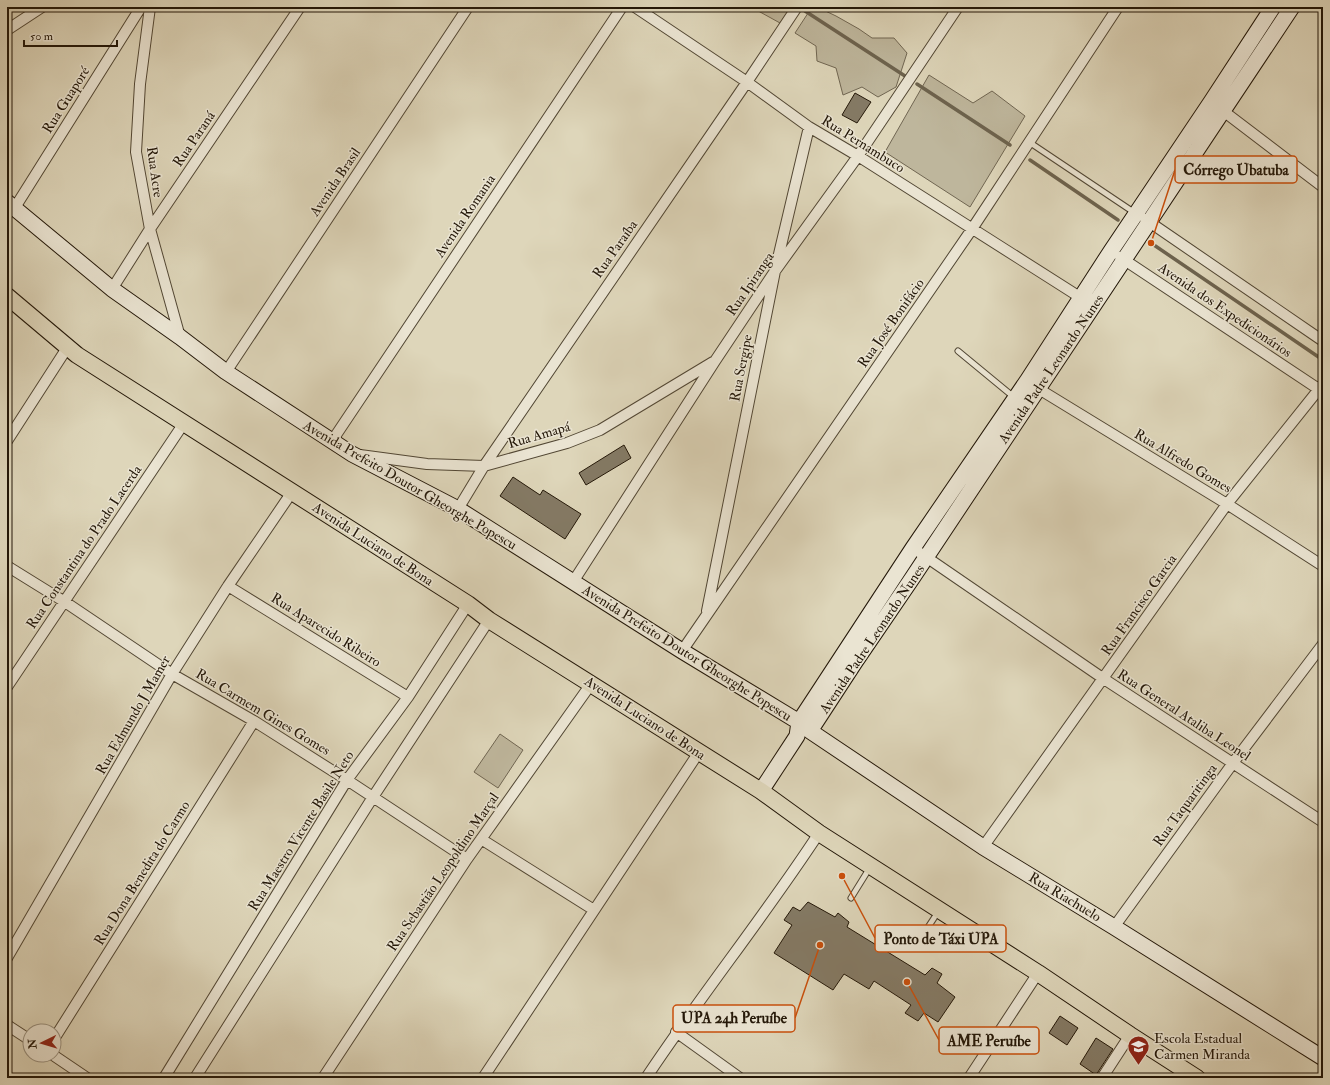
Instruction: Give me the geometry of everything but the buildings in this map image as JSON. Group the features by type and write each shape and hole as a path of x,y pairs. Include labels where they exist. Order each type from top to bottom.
{"main road":[{"name":"Avenida Luciano de Bona","path":"7,296 67,348 468,604 489,620 761,791 819,834 1038,972 1130,1035 1197,1078"}],"street":[{"path":"7,30 42,7"},
{"name":"Rua Guaporé","path":"11,205 141,7"},
{"name":"Rua Acre","path":"150,7 140,84 136,152 150,229 180,337"},
{"name":"Rua Paraná","path":"112,289 150,229 300,7"},
{"name":"Avenida Brasil","path":"226,372 468,7"},
{"name":"Avenida Romania","path":"332,441 622,7"},
{"name":"Rua Pernambuco","path":"635,7 748,82 809,127 858,156 1087,302"},
{"name":"Rua Paraíba","path":"458,509 484,466 748,82 797,7"},
{"name":"Rua Ipiranga","path":"573,582 715,361 775,271 858,156 958,7"},
{"name":"Rua José Bonifácio","path":"682,651 972,229 1118,7"},
{"name":"Avenida Padre Leonardo Nunes","path":"802,730 855,662 926,557 1033,385 1087,302 1124,259 1149,222 1217,107 1273,7"},
{"name":"Avenida Padre Leonardo Nunes","path":"1087,302 1111,251 1136,213 1292,7"},
{"path":"1217,107 1323,187"},
{"name":"Rua Sergipe","path":"706,615 775,271 809,127"},
{"name":"Avenida Prefeito Doutor Gheorghe Popescu","path":"11,205 112,289 180,337 226,372 352,454 458,509 682,651 802,730"},
{"name":"Avenida dos Expedicionários","path":"1136,213 1323,341"},
{"name":"Avenida dos Expedicionários","path":"1111,251 1322,388"},
{"path":"7,441 67,348"},
{"name":"Rua Amapá","path":"352,454 428,464 484,466 567,443 600,430 715,361"},
{"name":"Avenida Padre Leonardo Nunes","path":"802,730 913,548 1016,398 1033,385"},
{"name":"Rua Alfredo Gomes","path":"1033,385 1228,504 1323,566"},
{"name":"Rua Francisco Garcia","path":"983,847 1104,680 1228,504 1322,388"},
{"name":"Rua Constantina do Prado Lacerda","path":"7,687 184,423"},
{"name":"Rua Edmundo J Mamer","path":"7,958 172,674 228,586 292,492"},
{"name":"Rua General Ataliba Leonel","path":"913,548 1104,680 1323,822"},
{"name":"Rua Carmem Gines Gomes","path":"7,566 65,602 172,674 254,721 467,859"},
{"name":"Rua Aparecido Ribeiro","path":"228,586 408,698"},
{"name":"Rua Maestro Vicente Basile Neto","path":"164,1078 347,780 408,698 468,604"},
{"path":"195,1078 373,797 489,620"},
{"name":"Rua Taquaritinga","path":"1114,927 1233,763 1323,644"},
{"name":"Rua Sebastião Leopoldino Marçal","path":"323,1078 467,859 591,684"},
{"name":"Rua Dona Benedita do Carmo","path":"62,1026 254,721"},
{"path":"761,791 802,730"},
{"name":"Rua Riachuelo","path":"802,730 983,847 1323,1058"},
{"path":"483,1078 699,752"},
{"path":"646,1078 676,1032 819,834"},
{"path":"481,839 594,910"},
{"path":"969,1078 1038,972"},
{"path":"7,1025 22,1035"},
{"path":"676,1032 740,1078"},
{"path":"1102,1078 1130,1035"},
{"path":"62,1061 88,1078"}],"lane":[{"name":"Avenida dos Expedicionários","path":"1029,142 1136,213"},
{"path":"958,351 1016,398"},
{"path":"851,898 870,866"},
{"path":"919,941 939,910"}],"shaded area":[{"path":"751,7 791,7 780,23"},
{"path":"812,7 817,7 836,16 872,38 894,38 907,53 896,87 878,97 862,87 843,95 836,68 817,61 816,46 795,33"},
{"path":"929,75 973,103 992,91 1025,116 970,207 885,152"},
{"path":"500,734 523,750 498,788 474,772"}],"waterway":[{"path":"805,11 905,76"},
{"path":"917,84 1010,145"},
{"path":"1030,160 1118,220"},
{"path":"1151,243 1320,358"}],"place":[{"name":"Córrego Ubatuba","path":"1151,243"},
{"name":"Ponto de Táxi UPA","path":"842,876"},
{"name":"UPA 24h Peruíbe","path":"820,945"},
{"name":"AME Peruíbe","path":"907,982"},
{"name":"Escola Estadual Carmen Miranda","path":"1139,1066"}]}
